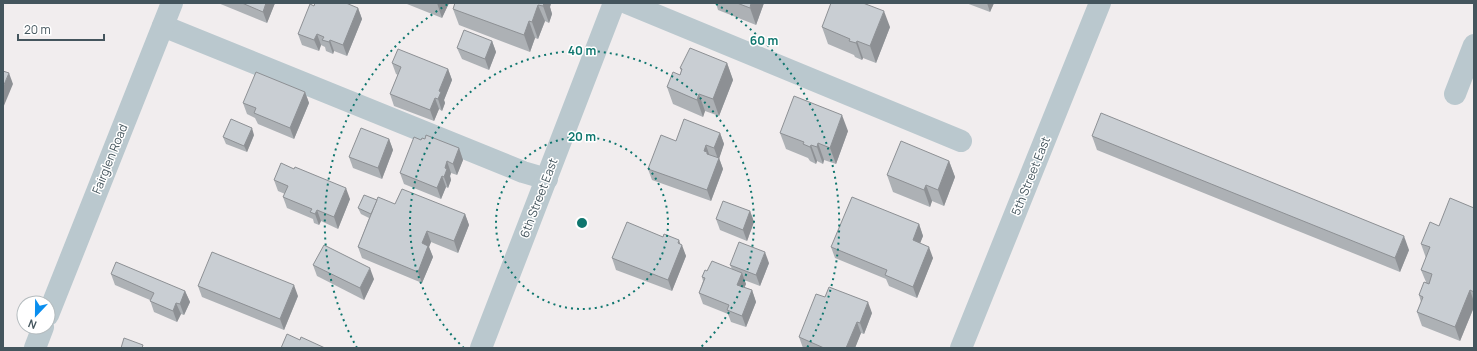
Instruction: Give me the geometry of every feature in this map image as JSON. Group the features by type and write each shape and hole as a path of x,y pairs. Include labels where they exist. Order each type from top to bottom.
{"street":[{"name":"Fairglen Road","path":"56,295 172,3"},
{"name":"5th Street East","path":"961,348 1100,3"},
{"path":"616,4 961,141"},
{"name":"6th Street East","path":"482,348 616,4"},
{"path":"163,26 523,172 547,179"},
{"path":"1455,94 1474,45"},
{"path":"35,348 40,335"}],"building":[{"path":"242,3 266,3 263,12"},
{"path":"315,3 346,3 358,8 343,45 330,40 329,42 322,40 324,37 317,34 314,40 298,34 310,4 314,6"},
{"path":"455,3 544,3 543,6 538,5 532,22 529,21 524,35 453,9"},
{"path":"737,3 751,3 750,8"},
{"path":"831,3 863,3 884,11 870,46 857,41 856,43 849,41 850,39 822,27"},
{"path":"464,30 492,41 485,59 457,48"},
{"path":"690,48 727,63 713,99 699,94 697,100 667,87 673,72 680,75 682,69 680,68"},
{"path":"398,49 448,69 439,91 441,92 438,99 435,98 430,110 390,94 401,67 392,63"},
{"path":"3,71 9,73 3,87"},
{"path":"256,72 305,92 290,128 254,113 256,108 243,103"},
{"path":"794,96 842,115 830,148 818,143 817,147 811,145 810,147 803,144 804,142 780,133"},
{"path":"1101,113 1404,236 1395,258 1092,136"},
{"path":"231,119 252,128 244,146 223,137"},
{"path":"684,119 720,133 714,148 706,145 704,151 707,152 707,154 719,158 707,190 648,169 661,135 676,141"},
{"path":"361,128 389,139 378,168 349,157"},
{"path":"426,135 459,148 453,164 447,161 445,168 447,169 437,188 400,173 414,137 421,140 422,138 425,139"},
{"path":"901,141 949,161 938,190 926,185 924,190 887,175"},
{"path":"281,163 294,169 295,167 346,188 334,217 317,210 315,214 310,212 312,209 283,197 288,186 274,180"},
{"path":"402,189 465,214 454,241 427,231 422,243 428,246 418,272 358,247 378,197 395,204"},
{"path":"364,195 377,200 371,214 358,208"},
{"path":"852,197 919,224 913,240 929,247 913,287 885,275 887,270 831,247"},
{"path":"1450,198 1474,208 1474,292 1470,290 1455,327 1417,312 1423,297 1419,295 1424,282 1429,284 1432,274 1421,270 1430,247 1421,244 1430,222 1439,226"},
{"path":"723,201 750,211 743,230 716,219"},
{"path":"627,222 663,237 664,234 679,240 678,243 682,245 668,280 612,258"},
{"path":"739,242 765,252 756,275 730,265"},
{"path":"324,245 370,268 360,288 313,265"},
{"path":"212,252 294,285 280,319 198,286"},
{"path":"712,261 742,273 737,285 752,290 742,316 727,310 729,305 699,293 705,278 702,277"},
{"path":"116,262 185,291 180,304 176,303 173,311 150,301 154,293 111,274"},
{"path":"829,287 868,302 860,323 857,322 846,348 824,348 799,337 816,294 825,297"},
{"path":"287,334 300,340 301,337 325,348 281,348"},
{"path":"124,338 143,345 142,348 121,348"}]}
